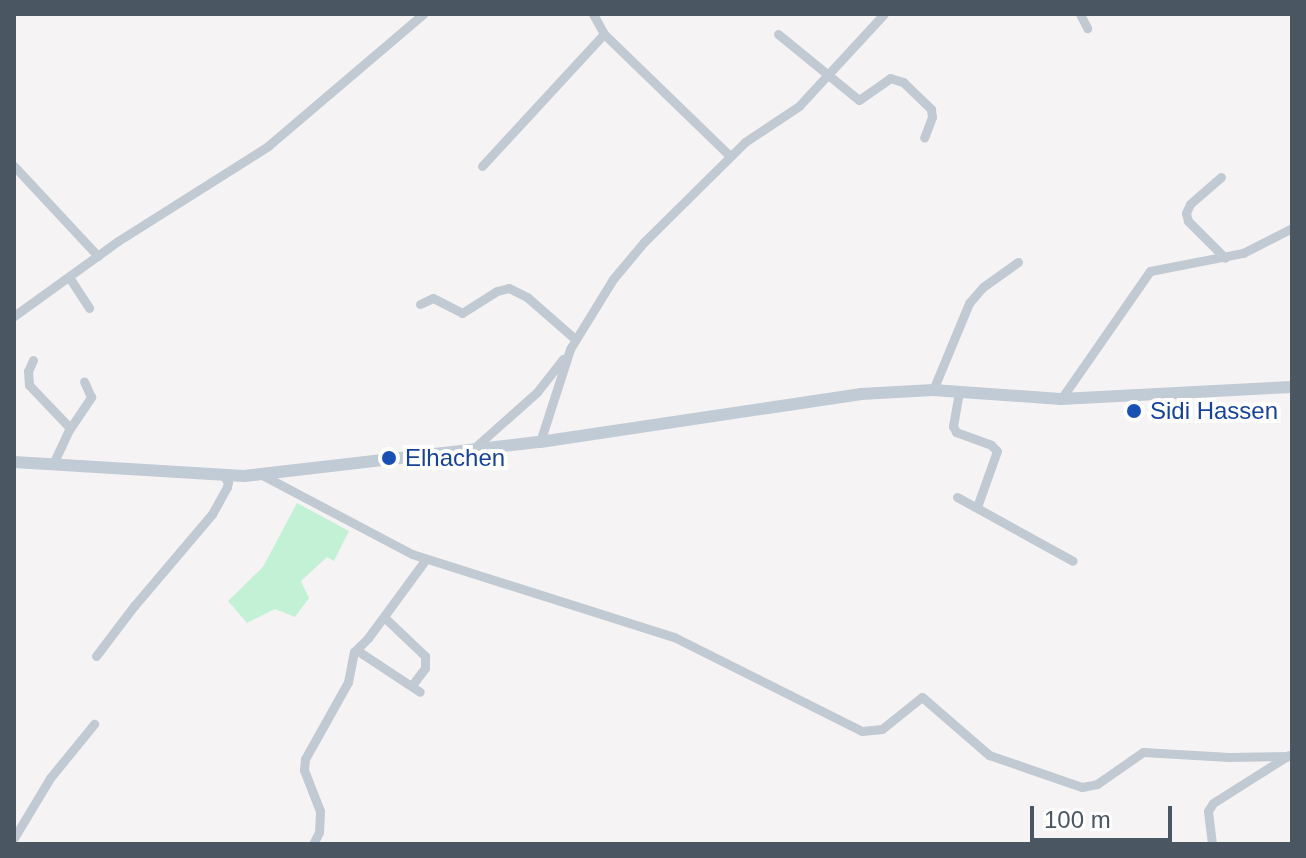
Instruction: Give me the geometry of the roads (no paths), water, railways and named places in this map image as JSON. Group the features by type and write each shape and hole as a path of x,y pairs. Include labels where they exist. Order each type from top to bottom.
{"main road":[{"path":"14,462 223,475 260,474 540,442 828,398 933,390 1061,399 1292,387"}],"street":[{"path":"14,316 98,256 268,146 423,14"},
{"path":"593,14 604,34 730,156"},
{"path":"472,450 537,392 629,261 730,156 762,129 799,106 884,14"},
{"path":"1080,14 1087,28"},
{"path":"482,166 604,34"},
{"path":"778,34 859,100 890,78 903,82 931,109 932,117 924,138"},
{"path":"14,166 98,256"},
{"path":"1221,177 1190,204 1186,213 1188,221 1225,258"},
{"path":"1061,399 1150,271 1225,258 1258,247 1292,228"},
{"path":"933,390 969,303 983,287 1018,262"},
{"path":"69,277 89,308"},
{"path":"420,304 433,298 462,313 497,291 509,288 527,297 573,344"},
{"path":"540,442 573,344"},
{"path":"33,360 27,376 29,385 70,428"},
{"path":"53,464 70,428 91,397 84,381"},
{"path":"959,392 953,426 956,432 991,445 997,451 977,507"},
{"path":"260,474 274,478 402,549 674,637 862,731 882,729 922,697 989,755 1082,787 1097,784 1143,752 1229,757 1291,754"},
{"path":"96,656 141,597 212,514 228,482 223,475"},
{"path":"957,497 1073,561"},
{"path":"313,844 319,832 320,811 304,770 305,759 345,687 354,652 358,651 426,559"},
{"path":"358,651 416,689 425,668 425,656 384,617"},
{"path":"14,838 50,778 94,724"},
{"path":"1212,844 1208,811 1213,803 1291,754"}],"place":[{"name":"Sidi Hassen","path":"1134,411"},
{"name":"Elhachen","path":"389,458"}]}
